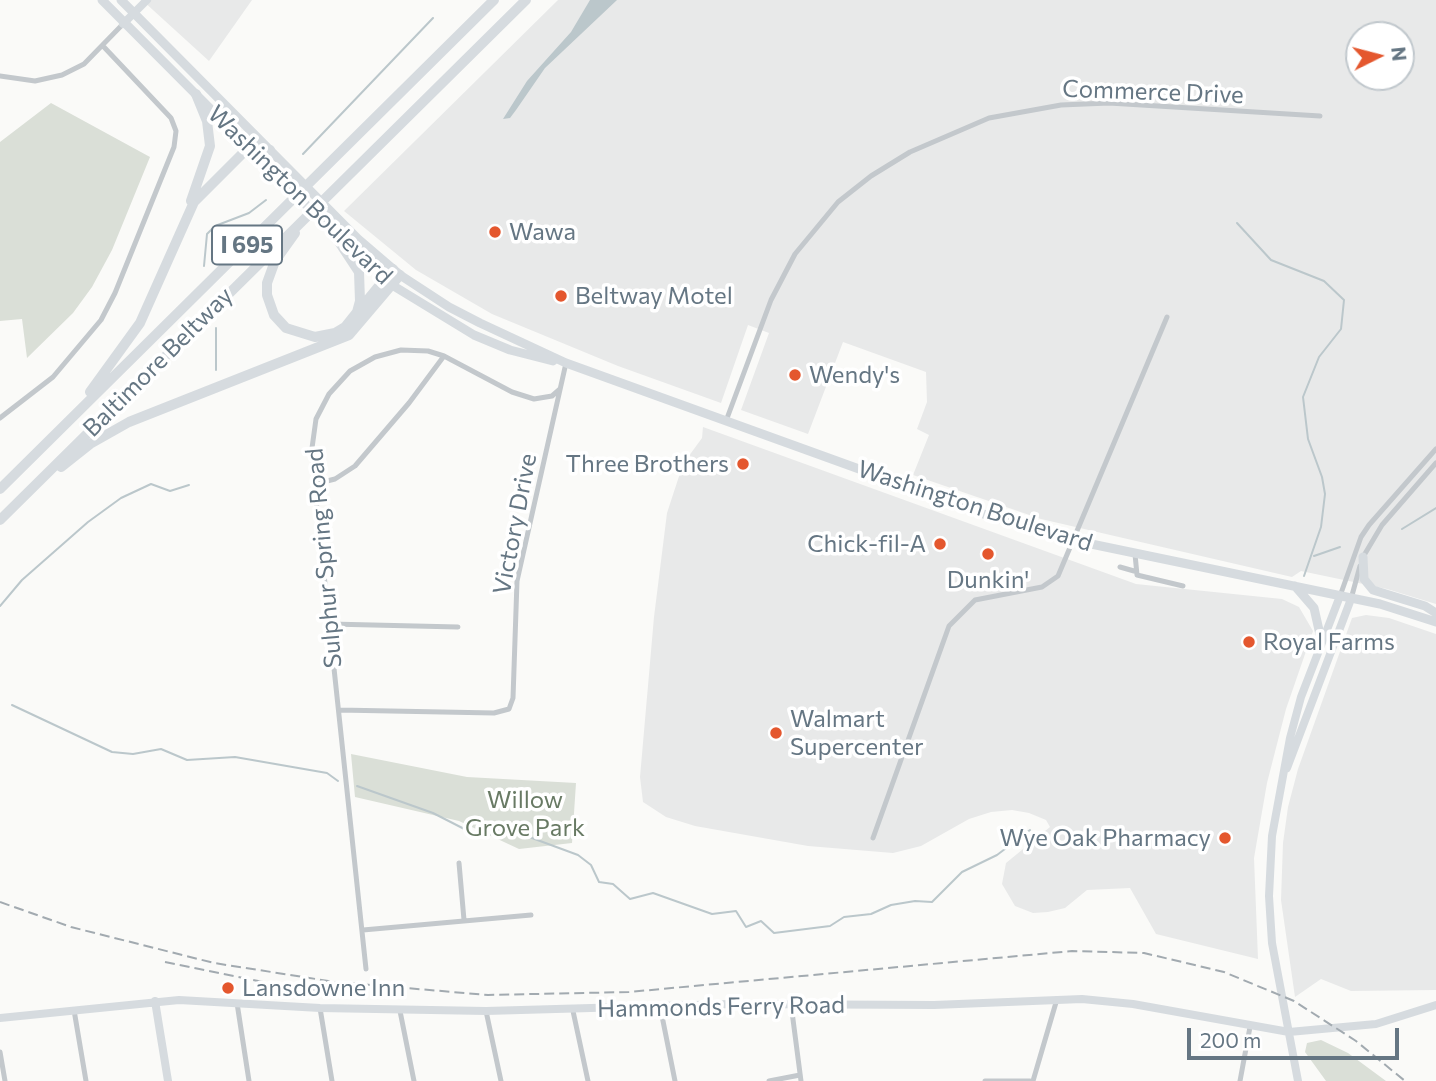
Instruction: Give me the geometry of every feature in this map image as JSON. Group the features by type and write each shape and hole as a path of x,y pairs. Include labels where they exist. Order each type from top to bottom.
{"highway":[{"name":"Baltimore Beltway","path":"0,489 494,0"},
{"name":"Baltimore Beltway","path":"0,520 526,0"},
{"path":"48,442 113,363 140,323 183,222 210,146 207,121 196,94"},
{"path":"183,222 194,202 248,148 270,150"},
{"path":"312,209 275,261 267,283 270,306 286,328 315,337 335,333 388,282"},
{"path":"332,231 359,272 362,292 357,312"},
{"path":"18,502 90,444 129,422 349,335 396,272"}],"main road":[{"name":"Washington Boulevard","path":"102,0 276,176 388,282 474,335 510,350 566,363"},
{"name":"Washington Boulevard","path":"121,0 341,222 396,272 449,307 566,363 989,516 1072,540 1340,596 1436,622"},
{"path":"1363,557 1364,579 1373,590 1425,606 1436,613"},
{"path":"1295,586 1314,608 1321,639"}],"street":[{"path":"0,76 35,81 62,75 84,64 147,0"},
{"path":"0,418 62,368 101,320 115,293 174,147 176,131 171,118 103,46"},
{"name":"Commerce Drive","path":"726,421 771,300 802,244 838,202 871,176 910,152 989,118 1060,105 1109,103 1320,116"},
{"path":"873,838 949,626 975,600 1042,587 1058,576 1167,317"},
{"name":"Sulphur Spring Road","path":"366,969 315,484 312,448 316,419 336,384 362,363 388,352 414,350 444,356 523,396 541,399 552,396 559,389"},
{"path":"315,484 335,479 355,466 409,403 444,356"},
{"path":"559,389 566,363"},
{"name":"Victory Drive","path":"339,710 494,713 509,709 513,698 517,581 559,389"},
{"path":"1298,1081 1275,962 1269,869 1290,738 1321,639 1361,537 1436,449"},
{"path":"1282,780 1351,599 1370,540 1436,463"},
{"path":"1134,571 1135,554"},
{"path":"1120,567 1134,571 1141,578 1183,586"},
{"path":"330,624 457,627"},
{"path":"459,863 464,920"},
{"path":"363,930 531,915"},
{"path":"985,1081 1032,1081 1057,999"},
{"name":"Hammonds Ferry Road","path":"0,1018 155,1000 400,1011 486,1012 660,1006 934,1005 1057,999 1133,1004 1289,1032 1376,1024 1436,1006"},
{"path":"155,1000 168,1081"},
{"path":"236,1003 250,1081"},
{"path":"769,1081 800,1078 791,1004"},
{"path":"660,1006 675,1081"},
{"path":"320,1008 332,1081"},
{"path":"74,1010 86,1081"},
{"path":"400,1011 414,1081"},
{"path":"573,1011 588,1081"},
{"path":"486,1012 501,1081"},
{"path":"1240,1081 1250,1027"},
{"path":"0,1052 5,1081"}],"shaded area":[{"path":"142,0 252,0 209,61"},
{"path":"558,0 1436,0 1436,604 1387,589 1301,571 1292,577 1041,519 913,475 929,435 917,429 927,402 926,372 843,342 808,434 741,410 769,333 748,325 721,403 618,366 492,314 416,270 344,211"},
{"path":"590,0 617,0 545,68 510,118 503,119 527,81 571,32"},
{"path":"703,427 1136,584 1282,599 1299,607 1313,631 1286,709 1267,783 1254,858 1258,959 1156,934 1130,888 1087,890 1065,908 1048,912 1033,913 1015,906 1002,884 1006,863 1050,827 1046,820 1029,813 1012,810 991,812 969,819 921,846 893,853 808,846 695,826 666,817 643,802 640,777 654,617 667,513 683,464 702,438"},
{"path":"1366,615 1389,618 1436,634 1436,990 1351,991 1321,979 1295,997 1281,900 1283,843 1288,807 1298,769 1352,618"}],"green space":[{"path":"51,103 150,157 112,250 92,287 73,313 27,358 22,319 0,321 0,142"},
{"name":"Willow Grove Park","path":"351,754 467,777 576,783 572,843 519,849 459,821 355,797"},
{"path":"1321,1040 1348,1053 1386,1081 1326,1081 1305,1052 1307,1043"}],"waterway":[{"path":"303,154 433,18"},
{"path":"204,266 207,234 215,226 249,213 266,200"},
{"path":"1237,223 1271,260 1324,281 1344,300 1341,329 1319,357 1303,397 1308,439 1322,477 1325,494 1321,527 1304,576"},
{"path":"216,328 216,370"},
{"path":"0,606 22,580 88,522 121,498 151,484 170,491 189,485"},
{"path":"1402,529 1436,508"},
{"path":"1314,556 1340,547"},
{"path":"12,705 112,752 133,754 161,749 187,760 235,757 327,773 338,781"},
{"path":"357,786 433,813 478,836 513,831 578,855 591,865 599,882 613,884 630,899 653,893 712,914 736,911 746,927 761,921 774,933 830,926 844,917 871,914 891,905 915,901 932,902 962,872 997,855 1030,830"}],"railway":[{"path":"0,902 71,927 214,963 335,982 488,995 629,992 1072,951 1144,953 1224,972 1294,1001 1356,1041 1405,1081"},
{"path":"165,962 278,985 351,995"}],"place":[{"name":"Wawa","path":"495,232"},
{"name":"Beltway Motel","path":"561,296"},
{"name":"Wendy's","path":"795,375"},
{"name":"Three Brothers","path":"743,464"},
{"name":"Chick-fil-A","path":"940,544"},
{"name":"Dunkin'","path":"988,554"},
{"name":"Royal Farms","path":"1249,642"},
{"name":"Walmart Supercenter","path":"776,733"},
{"name":"Wye Oak Pharmacy","path":"1225,838"},
{"name":"Lansdowne Inn","path":"228,988"}]}
